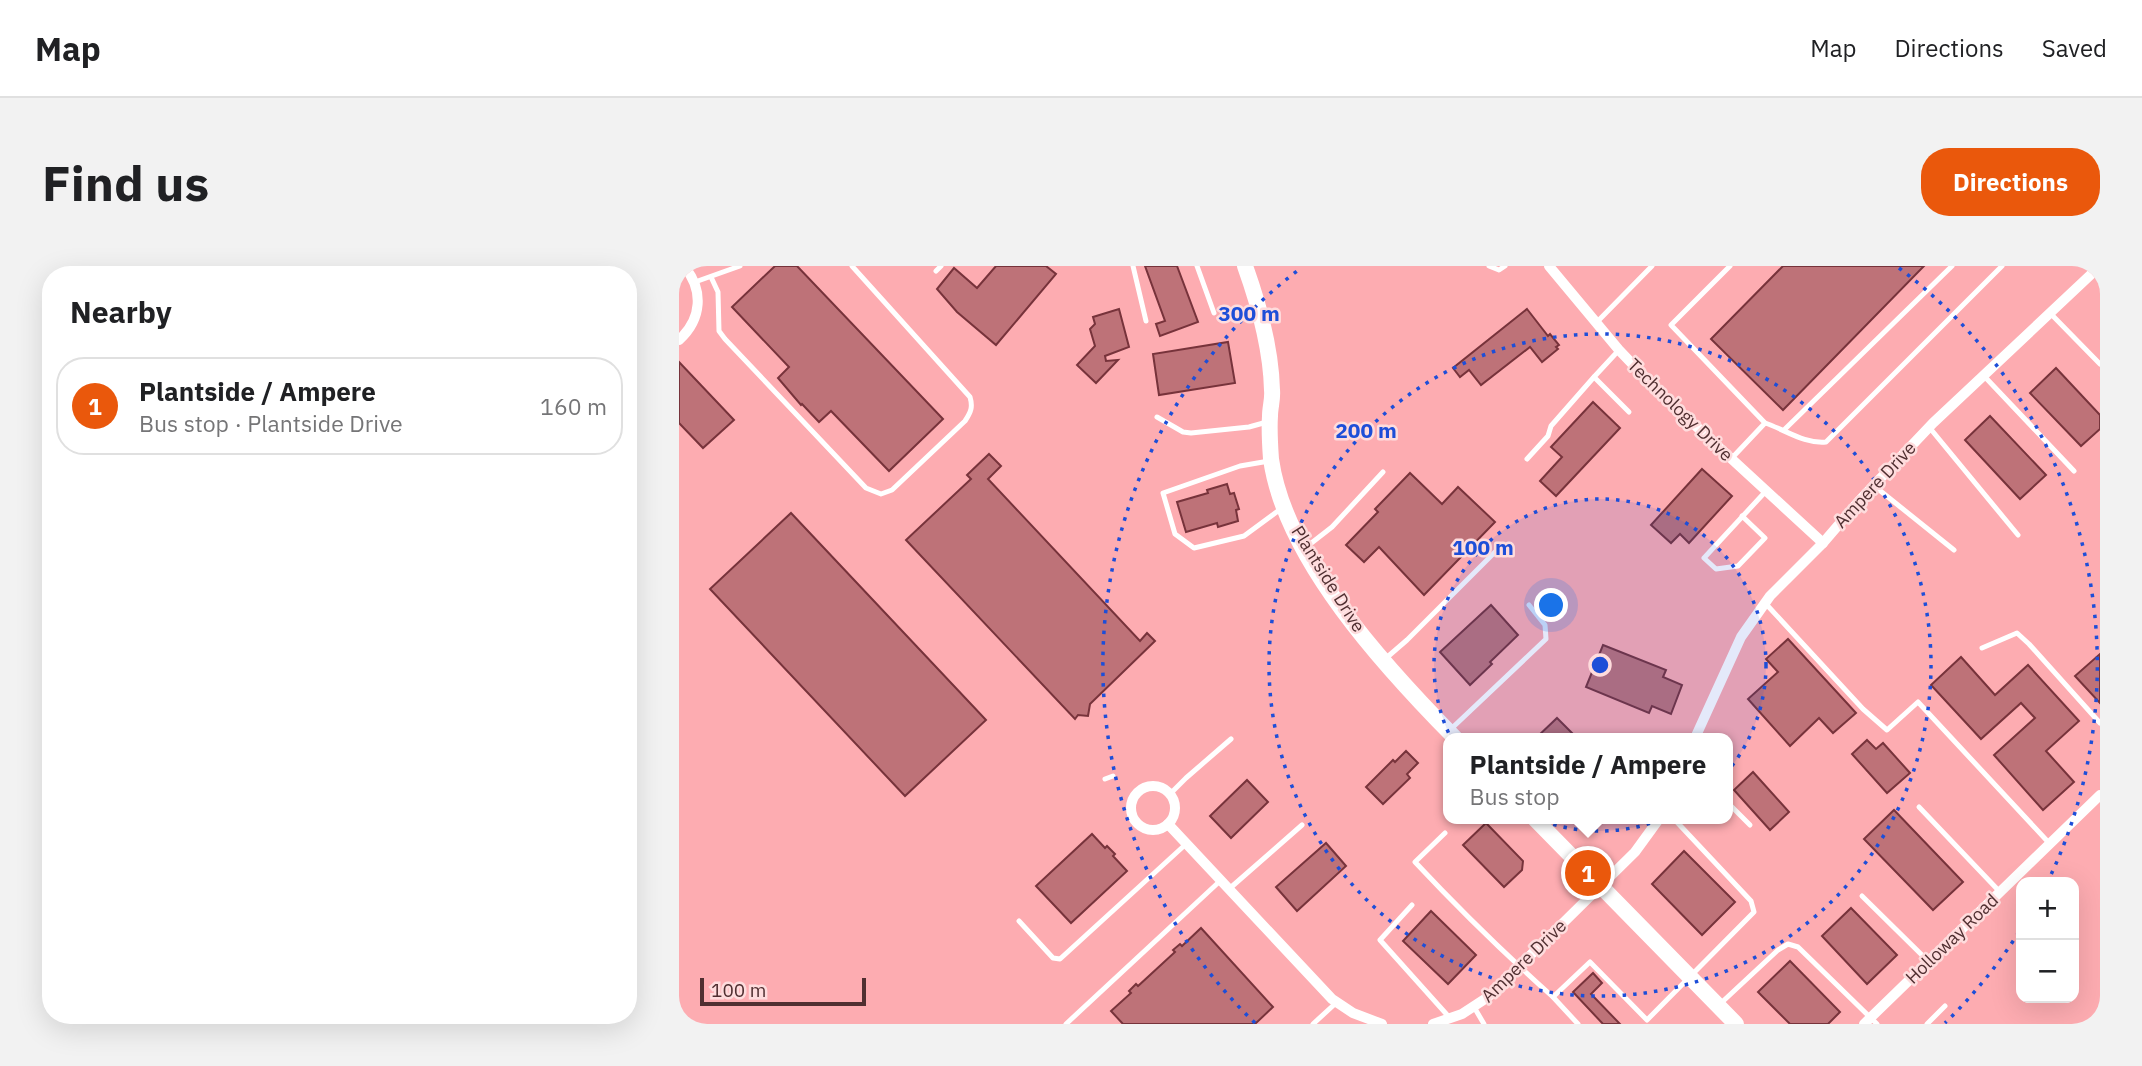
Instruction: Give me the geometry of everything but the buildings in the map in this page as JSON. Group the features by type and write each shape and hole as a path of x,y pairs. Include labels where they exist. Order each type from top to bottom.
{"street":[{"path":"679,340 690,329 698,311 699,301 695,282 684,266"},
{"name":"Plantside Drive","path":"1245,266 1269,355 1273,392 1270,420 1272,461 1285,506 1305,548 1337,602 1383,661 1450,733"},
{"name":"Technology Drive","path":"1549,266 1619,350 1660,393 1822,543"},
{"name":"Ampere Drive","path":"1697,733 1735,649 1764,603 1930,427 2100,266"},
{"path":"1154,785 1165,789 1175,807 1174,815 1168,824 1156,830 1140,826 1132,817 1130,806 1134,796 1147,786 1154,785"},
{"name":"Holloway Road","path":"1871,1022 1929,961 2100,795"},
{"path":"1168,824 1337,1002 1353,1013 1382,1024"},
{"path":"1540,824 1736,1024"},
{"name":"Ampere Drive","path":"1433,1024 1451,1019 1488,997 1635,852 1655,824"}],"lane":[{"path":"695,282 740,266"},
{"path":"711,276 718,292 719,331 725,339 866,488 881,494 892,490 965,421 971,412 972,404 970,397 852,266"},
{"path":"1133,266 1146,321"},
{"path":"1197,266 1214,313"},
{"path":"1489,266 1499,270 1505,266"},
{"path":"1596,323 1652,266"},
{"path":"1730,266 1671,325 1765,423 1785,429 1811,443 1826,442 2002,266"},
{"path":"1785,429 1952,266"},
{"path":"2051,313 2100,364"},
{"path":"1527,459 1548,436 1551,426 1619,350"},
{"path":"1594,377 1629,412"},
{"path":"1985,377 2074,471"},
{"path":"1157,417 1183,432 1191,433 1249,427 1270,420"},
{"path":"1731,459 1765,423"},
{"path":"1930,427 2018,535"},
{"path":"1272,461 1240,466 1163,493 1175,534 1195,548 1244,536 1285,506"},
{"path":"1305,548 1332,527 1383,472"},
{"path":"1873,485 1954,550"},
{"path":"1742,516 1765,538 1738,566 1716,569 1705,558 1742,516 1766,491"},
{"path":"1383,661 1408,640 1501,546"},
{"path":"1764,603 1863,709 1887,730 1918,702 2050,844"},
{"path":"1454,733 1546,639 1545,625 1529,605"},
{"path":"1982,648 2017,633 2100,723"},
{"path":"1170,794 1231,739"},
{"path":"1105,779 1113,776"},
{"path":"1919,807 2000,892"},
{"path":"1733,808 1750,825"},
{"path":"1553,998 1590,962 1644,1022 1754,912 1751,901 1679,824"},
{"path":"1066,1024 1225,885 1302,825"},
{"path":"1444,834 1415,862 1459,909 1579,1024"},
{"path":"1019,921 1053,958 1059,959 1186,843"},
{"path":"1862,897 1929,961"},
{"path":"1412,905 1380,940 1451,1019"},
{"path":"1718,1006 1778,950 1788,944 1798,947 1871,1022"},
{"path":"1313,1024 1337,1002"},
{"path":"1927,1024 1945,1006"},
{"path":"1474,1007 1484,1024"}],"place":[{"name":"Plantside / Ampere","path":"1588,873"}]}
